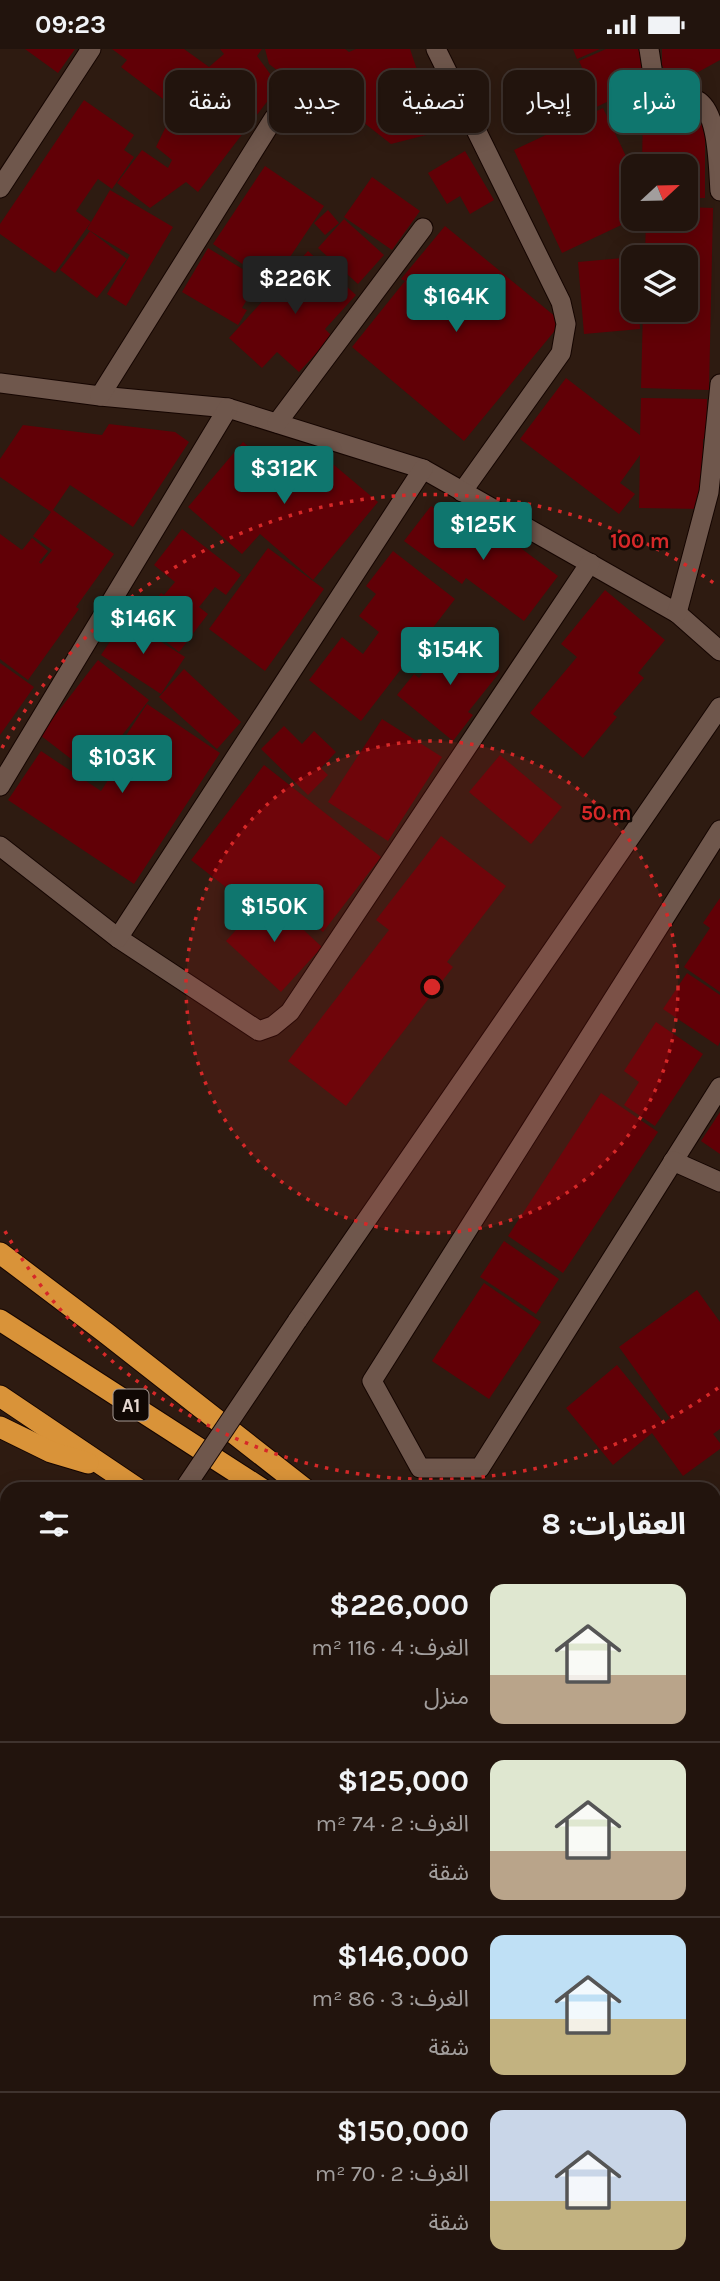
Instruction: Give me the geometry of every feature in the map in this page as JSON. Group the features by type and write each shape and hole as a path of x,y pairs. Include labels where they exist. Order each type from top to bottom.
{"highway":[{"path":"0,1253 295,1482"},
{"name":"A1","path":"0,1320 251,1482"},
{"path":"0,1396 128,1482"},
{"path":"0,1427 51,1452 108,1469"}],"street":[{"path":"0,188 91,49"},
{"path":"436,49 561,302 566,324 561,353 462,492"},
{"path":"649,49 654,81 661,94 696,99 708,109 713,124 720,191"},
{"path":"100,396 269,125"},
{"path":"277,423 423,228"},
{"path":"1,384 228,408 423,469 677,613 720,651"},
{"path":"677,613 709,492 720,384"},
{"path":"0,786 228,408"},
{"path":"118,937 423,469"},
{"path":"0,846 118,937 259,1031 273,1026 290,1012 590,563"},
{"path":"189,1482 296,1321 720,707"},
{"path":"720,829 372,1381 420,1468 480,1468 720,1087"},
{"path":"673,1161 720,1182"}],"building":[{"path":"25,49 75,49 58,73"},
{"path":"112,49 184,49 209,67 224,54 220,49 262,49 257,56 269,72 269,99 255,117 255,70 165,70 165,100 121,67 127,60"},
{"path":"265,49 345,49 349,52 356,49 410,49 417,70 378,70 378,133 434,133 391,144 364,123 364,70 277,70 269,64"},
{"path":"573,49 600,49 577,59"},
{"path":"606,49 638,49 646,66 636,70 609,70 609,101 595,108 595,70 583,70 579,61"},
{"path":"662,49 720,49 720,60 700,71 665,70"},
{"path":"84,100 134,135 124,150 134,157 112,189 98,179 76,211 91,222 55,273 0,234 0,224"},
{"path":"603,108 609,121 609,133 615,133 625,154 621,154 621,225 562,253 514,150 550,133 595,133 595,112"},
{"path":"700,116 705,116 705,198 698,198 698,154 642,154 643,133 700,133"},
{"path":"165,128 165,133 243,133 198,192 186,182 150,208 117,183 142,150 168,168 172,160 156,147"},
{"path":"465,151 494,200 470,214 460,196 447,204 428,173"},
{"path":"265,166 324,206 272,284 213,244"},
{"path":"372,177 420,211 392,250 344,217"},
{"path":"110,190 173,227 126,306 107,294 130,255 87,229"},
{"path":"698,207 713,208 709,390 641,388 643,322 698,322 698,245 645,245 646,231 698,231"},
{"path":"328,210 339,223 325,235 314,223"},
{"path":"344,219 384,255 358,284 318,248"},
{"path":"445,226 562,322 464,441 352,347 405,281 401,279"},
{"path":"90,231 127,259 97,298 60,270"},
{"path":"208,248 259,279 242,308 247,310 238,325 182,292"},
{"path":"308,251 356,295 325,329 332,336 299,372 277,352 262,368 229,338"},
{"path":"621,258 621,322 640,322 640,329 584,334 578,262"},
{"path":"566,378 640,435 641,398 707,399 706,439 703,439 702,509 639,508 640,455 620,483 635,494 619,514 520,439"},
{"path":"109,424 175,432 189,442 133,527 70,485 53,510 114,554 28,680 0,659 0,534 22,550 32,538 48,551 39,562 41,564 52,550 33,536 51,512 0,477 0,459 23,425 102,435"},
{"path":"243,442 265,461 274,451 297,470 315,449 378,502 313,580 260,534 242,554 188,507"},
{"path":"431,506 461,525 486,547 498,531 558,576 524,621 466,578 462,584 404,541"},
{"path":"182,529 241,575 226,595 215,587 199,607 208,614 179,652 140,621 161,593 164,595 175,582 154,565"},
{"path":"268,548 324,589 265,671 209,629"},
{"path":"393,551 455,599 361,721 309,680 342,637 363,654 379,632 359,616 376,594 366,586"},
{"path":"605,590 665,640 638,673 644,678 613,714 617,717 583,758 530,713 577,657 561,644"},
{"path":"125,619 185,657 161,694 101,655"},
{"path":"453,635 500,672 468,712 473,715 453,741 397,695 414,674 419,678"},
{"path":"98,660 149,700 92,775 40,735"},
{"path":"0,663 34,687 0,735"},
{"path":"184,669 241,722 217,749 159,697"},
{"path":"147,704 220,753 134,884 8,800 41,751 101,791 129,748 121,743"},
{"path":"382,719 442,757 388,841 328,802"},
{"path":"284,726 302,744 314,731 336,752 321,768 328,775 308,795 261,749"},
{"path":"500,755 562,807 531,844 469,792"},
{"path":"264,765 381,857 323,932 265,887 250,906 191,860"},
{"path":"441,836 506,886 447,962 453,967 346,1106 288,1061 389,930 376,920"},
{"path":"267,896 322,947 281,992 226,941"},
{"path":"720,898 720,992 684,967 710,928 703,923"},
{"path":"687,973 720,995 718,1046 663,1009"},
{"path":"656,1022 703,1054 655,1126 624,1105 639,1082 624,1071"},
{"path":"601,1093 658,1132 563,1273 508,1236"},
{"path":"720,1112 720,1154 701,1141"},
{"path":"504,1241 559,1279 536,1314 480,1277"},
{"path":"484,1283 541,1322 489,1399 432,1361"},
{"path":"697,1290 720,1322 720,1429 713,1434 720,1443 720,1449 683,1476 652,1433 613,1465 566,1408 617,1365 664,1423 670,1418 619,1347"}]}
